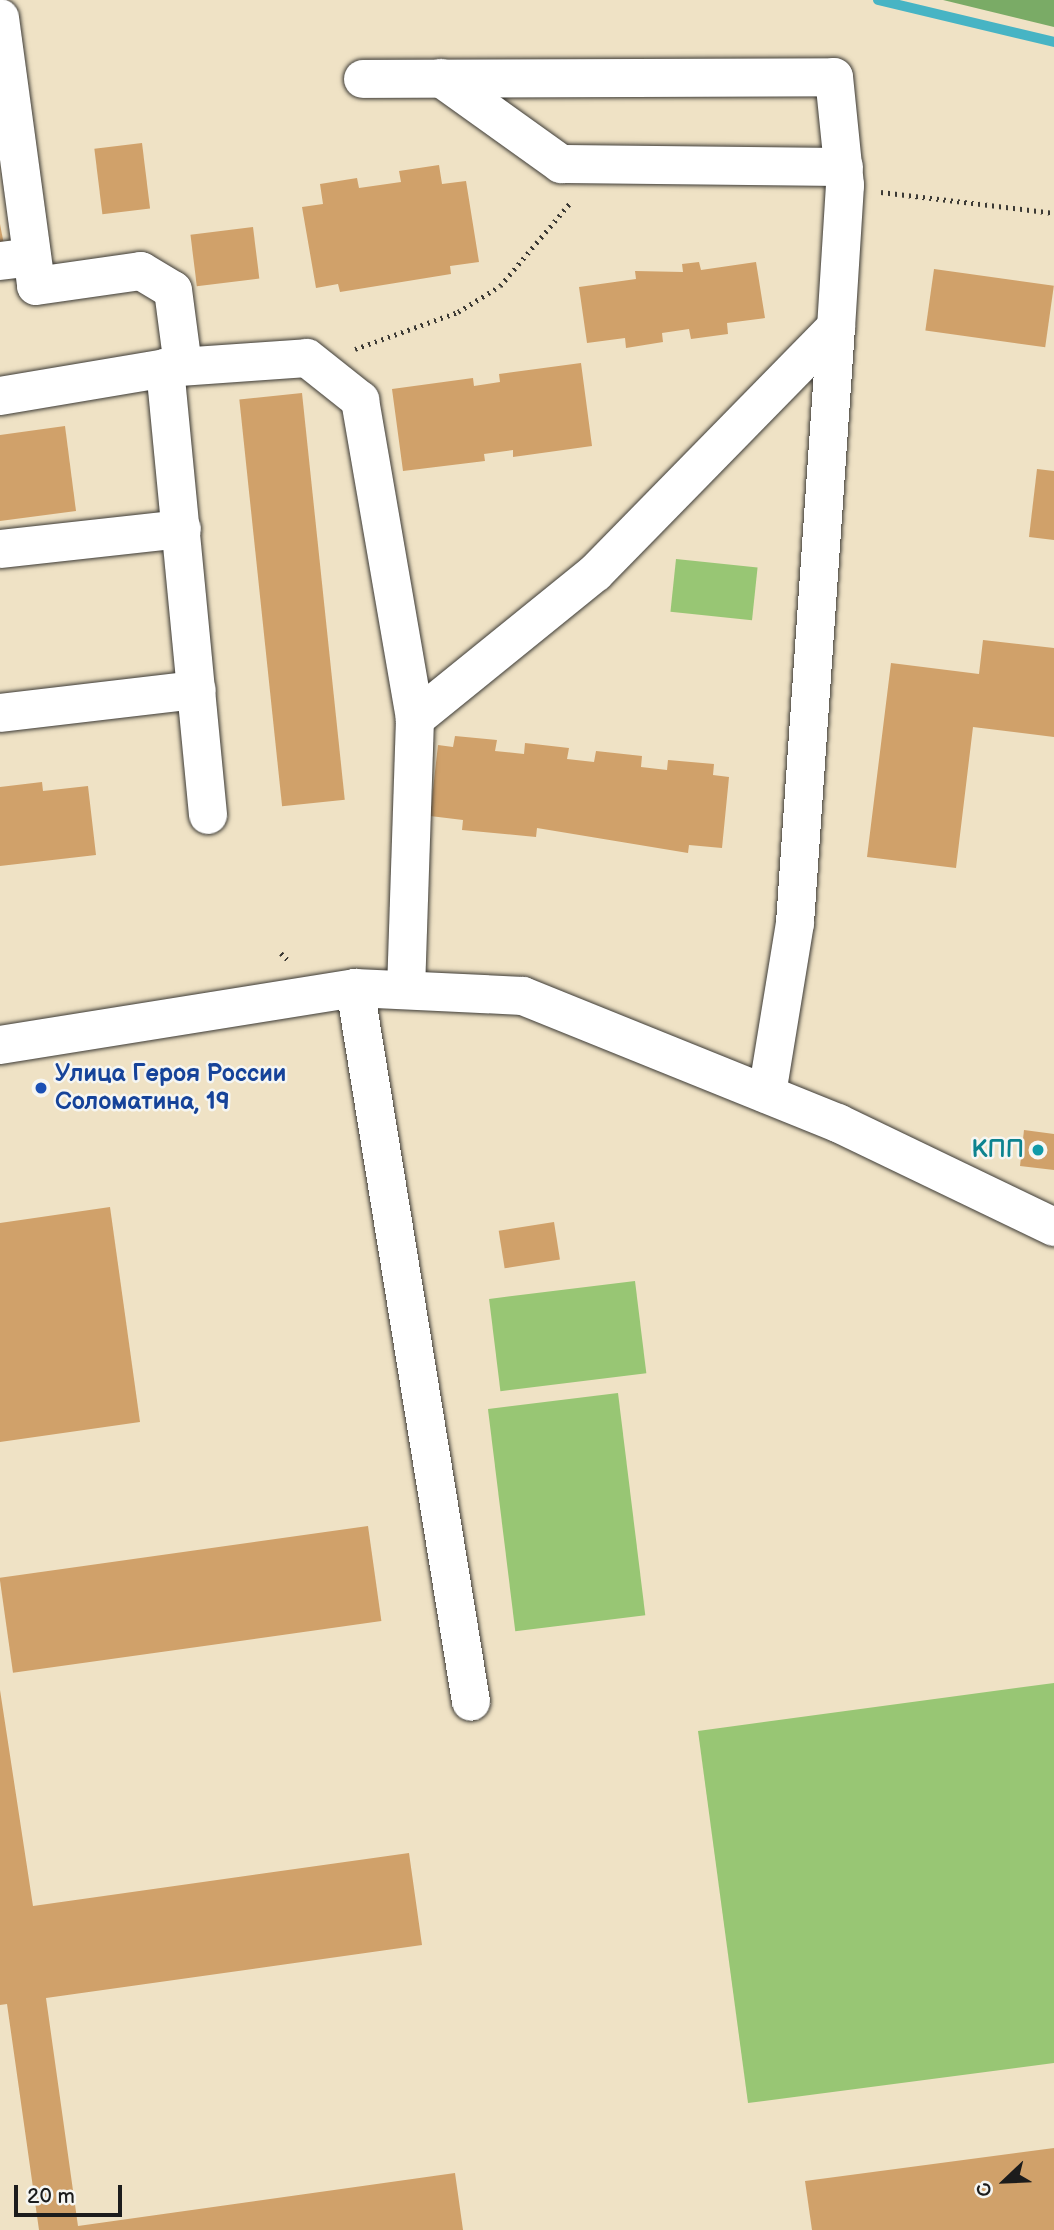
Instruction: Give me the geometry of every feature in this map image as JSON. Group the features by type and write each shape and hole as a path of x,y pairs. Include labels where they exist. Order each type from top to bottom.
{"street":[{"path":"0,18 16,259 36,286 141,271 173,290 182,529 208,815"},
{"path":"363,79 834,77 844,176 836,327 795,923 767,1094"},
{"path":"441,78 561,164 844,176"},
{"path":"415,719 595,573 836,327"},
{"path":"0,396 174,367 307,358 360,400 415,719 405,990"},
{"path":"0,549 182,529"},
{"path":"0,713 197,690"},
{"path":"0,1045 355,988 523,996 767,1094 1054,1227"},
{"path":"355,988 471,1702"}],"path":[{"path":"307,358 356,348 458,312 500,286 560,212 613,165"},
{"path":"844,176 1054,214"}],"green space":[{"path":"943,0 1054,0 1054,27"},
{"path":"676,559 758,568 752,620 670,612"},
{"path":"635,1281 646,1373 500,1391 489,1299"},
{"path":"618,1393 645,1615 515,1631 488,1409"},
{"path":"1054,1683 1054,2063 748,2103 698,1731"}],"building":[{"path":"142,143 150,209 102,214 94,149"},
{"path":"439,165 442,184 466,181 479,262 450,266 451,274 340,292 338,284 316,288 302,207 323,204 320,184 357,178 359,188 401,182 399,171"},
{"path":"0,224 4,245 0,245"},
{"path":"253,227 259,279 197,286 190,235"},
{"path":"699,262 701,270 756,262 765,318 727,323 728,334 691,339 689,329 662,333 663,342 626,348 625,338 587,343 579,287 636,279 635,271 683,272 682,264"},
{"path":"934,269 1054,286 1045,347 925,330"},
{"path":"581,363 592,446 513,457 513,450 484,454 485,461 403,471 392,389 473,378 474,386 500,382 499,374"},
{"path":"302,393 345,800 282,806 239,400"},
{"path":"65,426 76,511 0,521 0,435"},
{"path":"1037,469 1054,471 1054,540 1029,537"},
{"path":"983,640 1054,648 1054,737 973,727 956,868 867,857 891,663 979,674"},
{"path":"455,736 497,740 495,751 524,754 525,743 569,748 567,759 594,762 596,751 642,756 641,767 667,770 668,760 714,764 713,775 729,777 722,848 689,845 688,853 537,828 536,837 462,830 463,820 430,816 438,745 453,747"},
{"path":"42,782 43,791 88,786 96,855 0,866 0,787"},
{"name":"КПП","path":"1024,1130 1054,1134 1054,1170 1020,1166"},
{"path":"110,1207 140,1422 0,1442 0,1223"},
{"path":"554,1222 560,1260 505,1268 499,1231"},
{"path":"368,1526 381,1621 13,1673 0,1578"},
{"path":"0,1690 33,1906 409,1853 422,1945 46,1998 78,2226 455,2173 463,2230 39,2230 7,2004 0,2005"},
{"path":"1054,2148 1054,2230 812,2230 805,2181"}],"waterway":[{"path":"878,0 1054,42"}],"place":[{"name":"Улица Героя России Соломатина, 19","path":"41,1088"},
{"name":"КПП","path":"1038,1150"}]}
